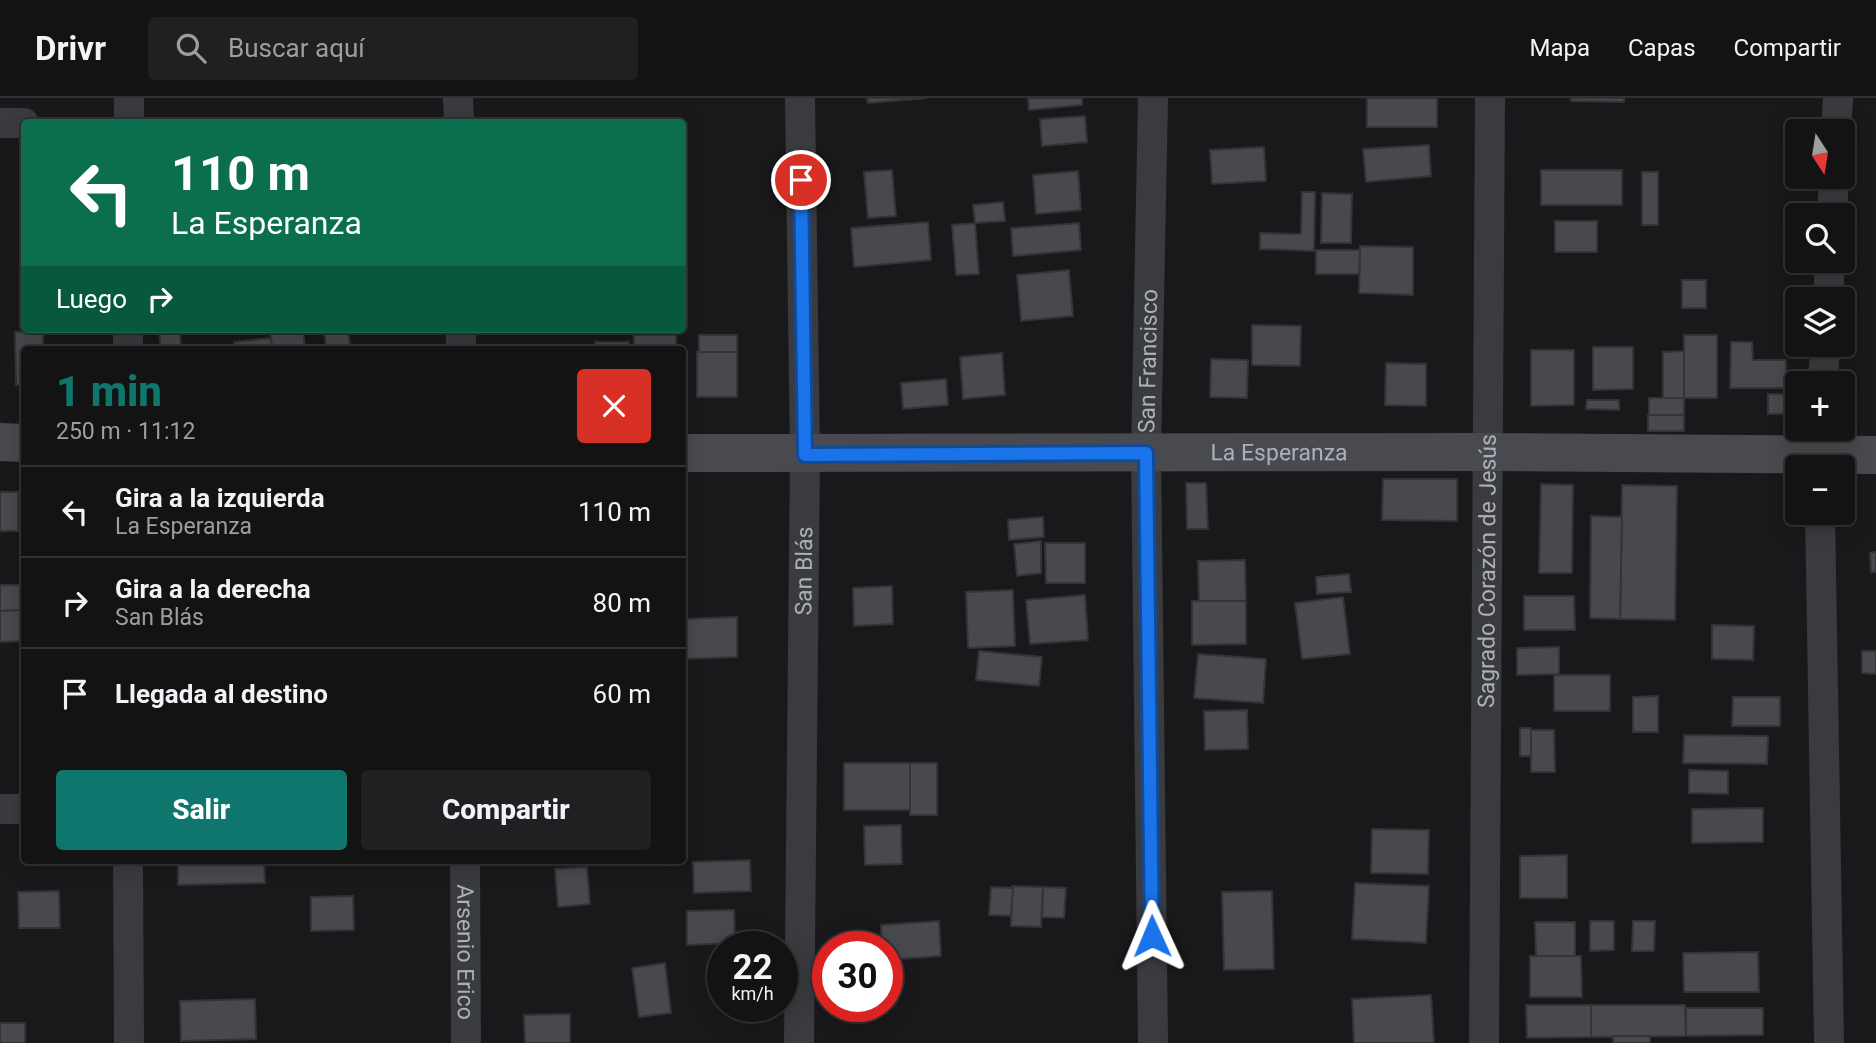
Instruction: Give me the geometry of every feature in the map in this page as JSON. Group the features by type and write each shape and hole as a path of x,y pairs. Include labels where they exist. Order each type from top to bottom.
{"street":[{"path":"129,98 129,119"},
{"path":"458,98 459,119"},
{"name":"San Blás","path":"799,1043 805,455 800,98"},
{"name":"San Francisco","path":"1153,98 1146,453 1153,1043"},
{"name":"Sagrado Corazón de Jesús","path":"1484,1043 1490,98"},
{"path":"1837,119 1838,98"},
{"path":"0,123 21,123"},
{"path":"0,442 21,443"},
{"name":"La Esperanza","path":"686,453 805,455 1820,451 1876,455"},
{"path":"1820,525 1829,1043"},
{"path":"0,809 21,809"},
{"path":"128,864 130,1043"},
{"name":"Arsenio Erico","path":"465,864 466,1043"}],"building":[{"path":"867,98 927,98 868,103"},
{"path":"1028,98 1082,98 1082,105 1029,110"},
{"path":"1367,98 1437,98 1437,127 1367,127"},
{"path":"1571,98 1624,98 1624,102 1571,101"},
{"path":"1085,116 1087,142 1042,146 1040,119"},
{"path":"1429,145 1431,176 1366,182 1363,149"},
{"path":"1264,147 1266,181 1212,184 1210,150"},
{"path":"892,170 896,216 868,218 864,172"},
{"path":"1541,170 1622,170 1622,205 1541,205"},
{"path":"1078,171 1081,210 1036,214 1033,175"},
{"path":"1642,172 1658,172 1658,225 1642,225"},
{"path":"1302,192 1315,192 1314,251 1260,249 1260,233 1301,234"},
{"path":"1322,193 1352,194 1351,243 1321,243"},
{"path":"1003,202 1005,221 975,223 973,205"},
{"path":"1555,221 1597,221 1597,252 1555,252"},
{"path":"928,222 931,260 854,267 851,228"},
{"path":"975,223 979,274 956,275 952,225"},
{"path":"1079,223 1081,250 1013,256 1011,228"},
{"path":"1360,246 1413,247 1413,295 1359,293"},
{"path":"1316,250 1360,250 1359,274 1316,274"},
{"path":"1069,270 1073,316 1021,321 1017,275"},
{"path":"1682,280 1706,280 1706,308 1682,308"},
{"path":"1252,325 1301,326 1300,366 1252,365"},
{"path":"15,332 43,333 43,346 21,346 21,385 16,385"},
{"path":"159,333 180,333 181,346 161,346"},
{"path":"270,333 303,333 305,346 272,346"},
{"path":"324,333 348,333 350,345 326,346"},
{"path":"634,335 676,335 676,346 634,346"},
{"path":"699,335 737,335 737,352 699,352"},
{"path":"1684,335 1717,335 1717,398 1684,398"},
{"path":"271,338 272,346 234,346 234,342"},
{"path":"595,342 629,342 629,346 595,346"},
{"path":"1731,342 1752,342 1753,360 1786,360 1785,388 1730,388"},
{"path":"1593,347 1633,347 1633,389 1593,390"},
{"path":"1531,350 1574,350 1574,405 1531,406"},
{"path":"1684,351 1684,398 1663,398 1663,352"},
{"path":"697,352 737,352 737,397 697,397"},
{"path":"1002,353 1005,395 963,399 960,357"},
{"path":"1211,359 1248,360 1247,398 1210,397"},
{"path":"1386,363 1426,364 1426,406 1385,405"},
{"path":"946,379 948,405 903,409 901,383"},
{"path":"1768,394 1785,394 1785,414 1768,414"},
{"path":"1649,398 1684,398 1684,415 1649,415"},
{"path":"1587,400 1619,400 1619,410 1586,409"},
{"path":"1648,415 1684,415 1684,431 1648,431"},
{"path":"1383,479 1457,479 1457,521 1382,520"},
{"path":"1186,483 1206,483 1208,529 1187,529"},
{"path":"1541,484 1573,485 1572,573 1539,573"},
{"path":"1622,485 1677,486 1675,620 1620,619"},
{"path":"0,492 18,492 18,531 0,531"},
{"path":"1591,516 1622,517 1620,619 1590,618"},
{"path":"1043,517 1044,537 1009,540 1008,520"},
{"path":"1041,541 1041,573 1017,576 1014,544"},
{"path":"1045,543 1085,543 1085,583 1046,583"},
{"path":"1876,552 1876,572 1871,572 1870,553"},
{"path":"1245,560 1246,601 1199,601 1198,561"},
{"path":"1349,574 1351,592 1317,594 1316,577"},
{"path":"0,585 21,585 21,610 0,611"},
{"path":"892,586 893,624 854,626 853,588"},
{"path":"1013,590 1015,646 968,648 966,592"},
{"path":"1085,595 1088,640 1030,644 1026,600"},
{"path":"1524,596 1574,596 1575,630 1524,630"},
{"path":"1343,597 1350,654 1302,659 1295,603"},
{"path":"1192,601 1246,601 1246,644 1192,645"},
{"path":"21,610 21,641 0,642 0,611"},
{"path":"737,617 737,657 686,659 686,619"},
{"path":"1712,625 1754,626 1753,660 1712,659"},
{"path":"1559,647 1559,674 1517,675 1517,648"},
{"path":"979,651 1042,657 1039,686 976,680"},
{"path":"1862,651 1876,651 1876,674 1862,673"},
{"path":"1198,654 1266,659 1263,703 1194,698"},
{"path":"1554,675 1610,675 1610,711 1554,711"},
{"path":"1658,696 1658,732 1633,732 1633,697"},
{"path":"1733,697 1780,697 1780,726 1732,726"},
{"path":"1247,710 1248,749 1205,750 1204,711"},
{"path":"1520,728 1531,728 1531,756 1520,756"},
{"path":"1531,730 1554,730 1555,772 1531,772"},
{"path":"1684,735 1768,736 1767,764 1683,763"},
{"path":"844,763 910,763 910,810 844,810"},
{"path":"910,763 937,763 937,815 910,815"},
{"path":"1689,770 1728,771 1728,794 1689,793"},
{"path":"1763,808 1763,842 1692,843 1692,809"},
{"path":"901,825 902,864 865,865 864,826"},
{"path":"1372,829 1429,830 1428,874 1371,873"},
{"path":"1567,855 1567,898 1520,898 1520,856"},
{"path":"750,860 751,891 694,893 693,862"},
{"path":"178,864 264,864 265,883 178,885"},
{"path":"587,867 590,904 558,907 555,869"},
{"path":"1355,883 1429,886 1426,943 1352,939"},
{"path":"1012,886 1043,887 1041,927 1011,926"},
{"path":"991,887 1013,888 1011,916 989,915"},
{"path":"1043,887 1066,888 1064,918 1042,917"},
{"path":"59,891 60,928 19,928 18,892"},
{"path":"1272,891 1274,969 1224,970 1222,892"},
{"path":"353,896 354,930 311,931 311,897"},
{"path":"734,910 735,931 707,931 707,944 687,945 687,911"},
{"path":"939,921 941,956 903,959 903,931 881,931 881,925"},
{"path":"1590,921 1614,921 1614,950 1590,951"},
{"path":"1633,921 1655,921 1654,951 1632,951"},
{"path":"1535,922 1575,922 1575,956 1536,956"},
{"path":"1758,952 1759,992 1684,992 1683,953"},
{"path":"1530,956 1581,956 1582,997 1530,997"},
{"path":"665,963 671,1013 639,1017 632,968"},
{"path":"1431,995 1434,1043 1354,1043 1352,999"},
{"path":"255,999 256,1039 181,1041 180,1001"},
{"path":"1526,1005 1591,1005 1591,1037 1527,1038"},
{"path":"1591,1005 1685,1005 1686,1036 1591,1037"},
{"path":"1686,1008 1763,1008 1763,1035 1686,1036"},
{"path":"570,1014 570,1043 525,1043 524,1015"},
{"path":"0,1023 25,1023 25,1043 0,1043"},
{"path":"1613,1036 1650,1036 1650,1043 1613,1043"}],"route":[{"path":"801,180 805,455 1146,453 1152,936"}]}
